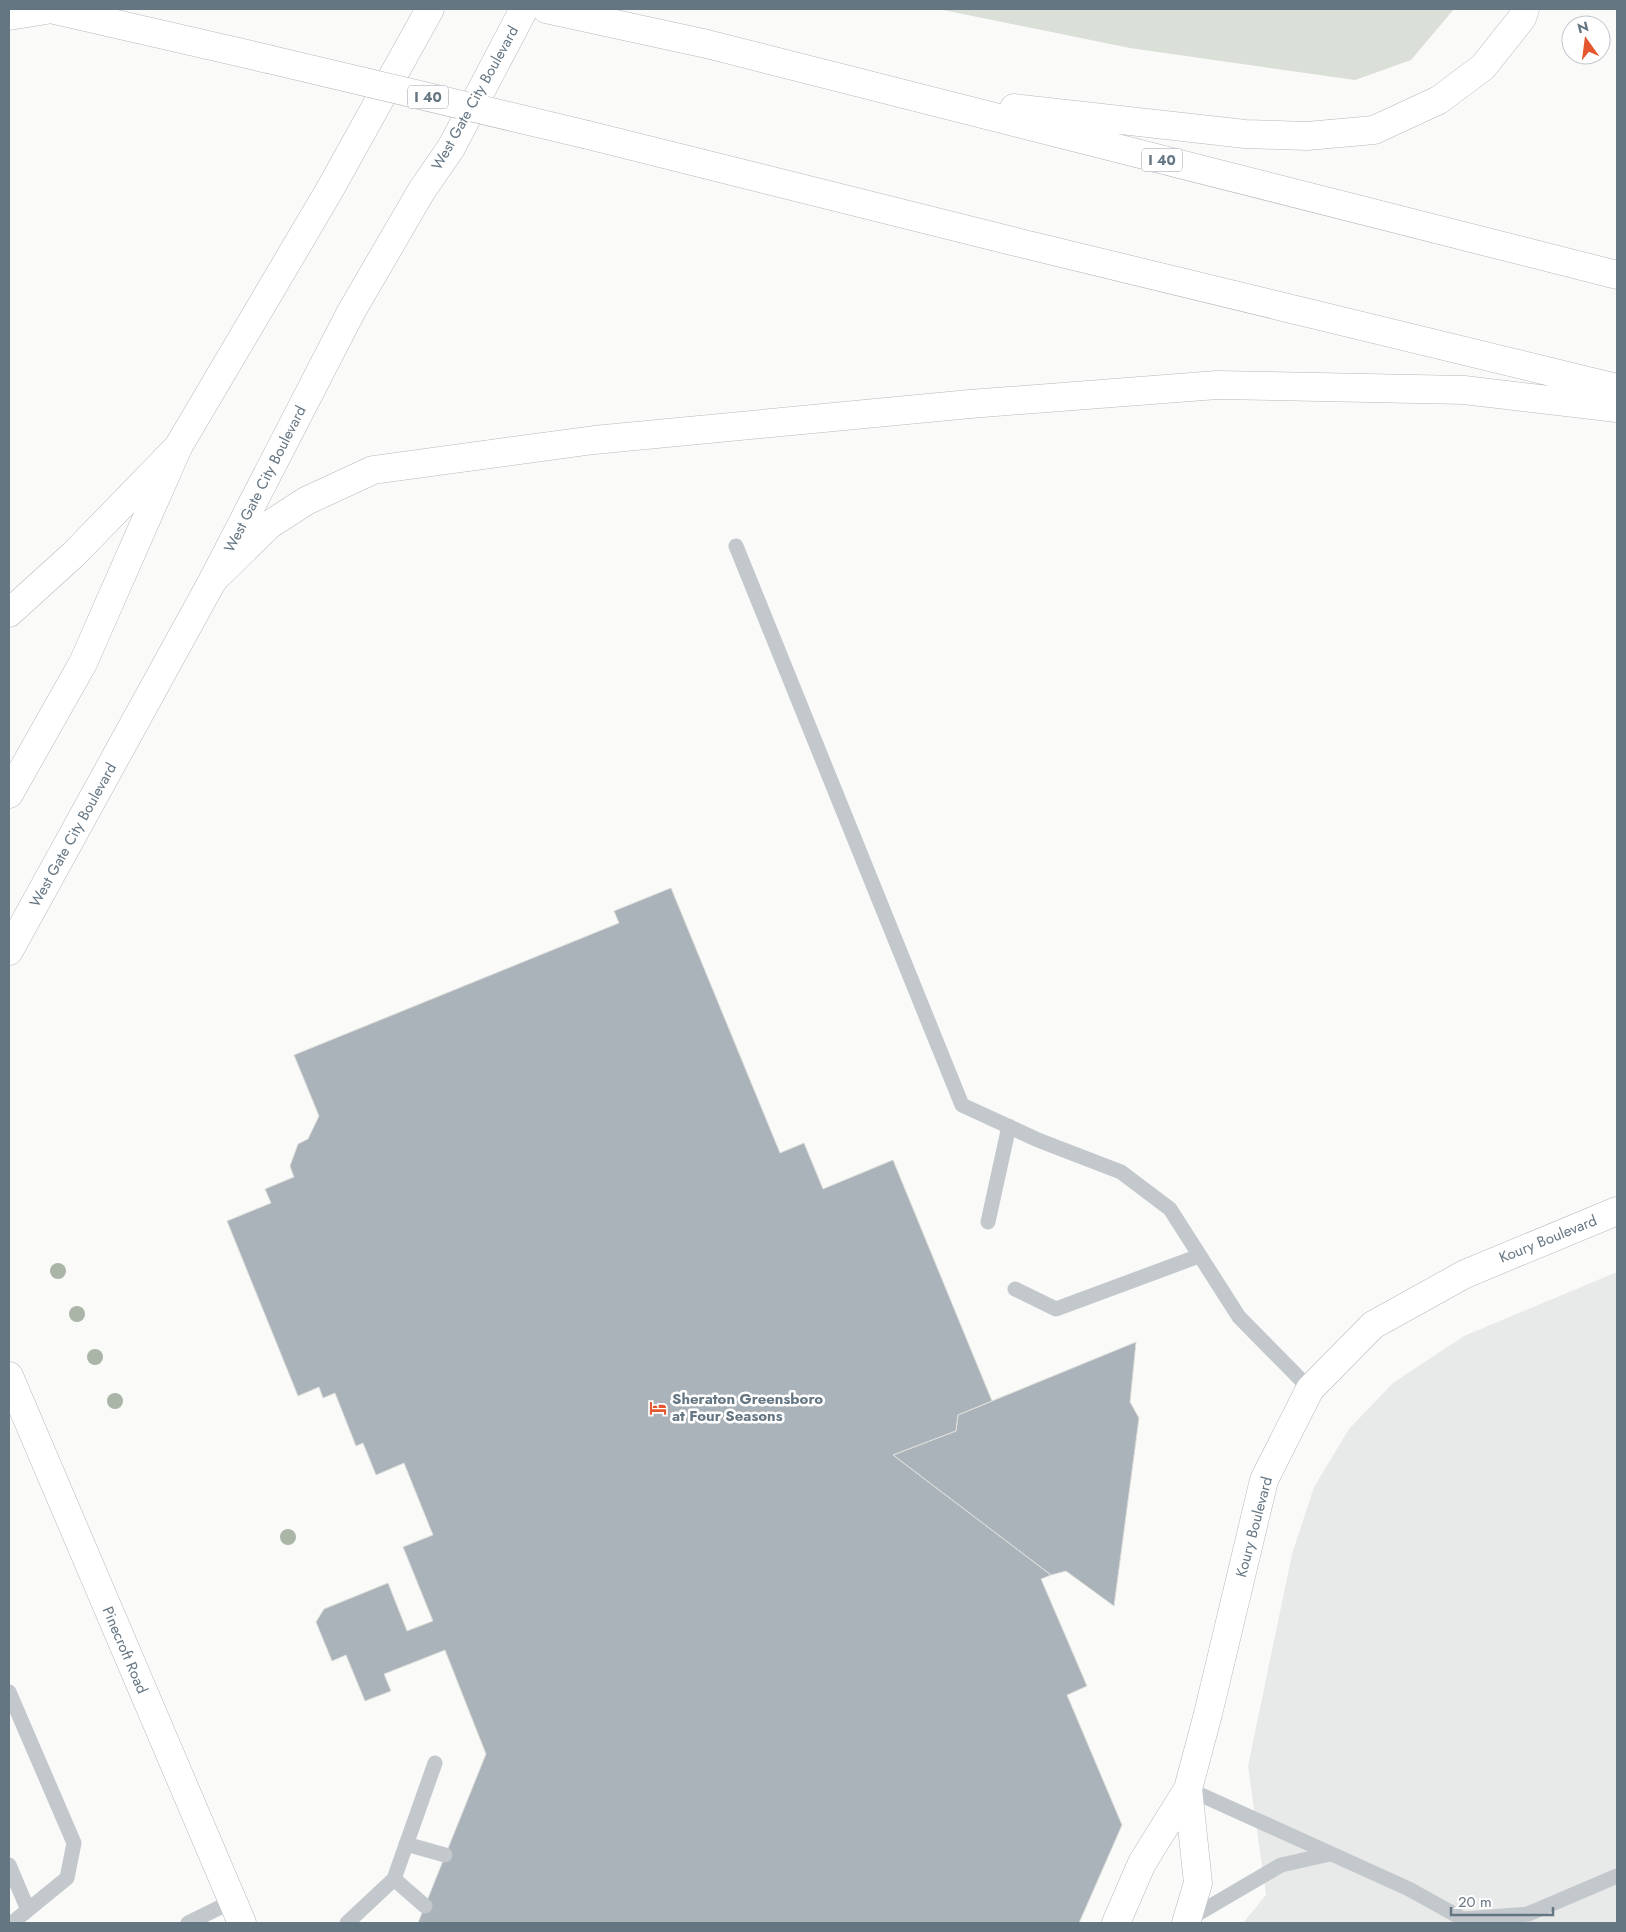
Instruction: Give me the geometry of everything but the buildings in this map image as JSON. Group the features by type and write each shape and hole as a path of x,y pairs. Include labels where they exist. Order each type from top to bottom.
{"main road":[{"path":"9,16 52,9"},
{"name":"I 40","path":"52,9 588,135 1020,243 1617,388"},
{"path":"9,794 83,663 178,447 329,191 430,9"},
{"name":"West Gate City Boulevard","path":"9,950 214,580 351,312 422,190 451,148 524,9"},
{"name":"I 40","path":"546,9 707,44 1617,276"},
{"path":"753,56 999,106 1245,134 1307,136 1374,130 1439,100 1484,67 1522,18 1526,9"},
{"path":"214,580 269,525 306,502 373,470 594,440 970,404 1217,385 1464,390 1617,408"},
{"path":"9,613 74,554 178,447"},
{"name":"Koury Boulevard","path":"1116,1923 1142,1864 1188,1789 1208,1714 1264,1480 1310,1389 1372,1324 1465,1274 1617,1211"},
{"name":"Pinecroft Road","path":"11,1384 237,1912"},
{"name":"Koury Boulevard","path":"1186,1922 1198,1883 1188,1789"}],"lane":[{"path":"736,546 962,1105 1038,1140 1121,1172 1170,1209 1240,1317 1310,1389"},
{"path":"988,1222 1009,1126"},
{"path":"1015,1289 1056,1309 1199,1256"},
{"path":"9,1692 74,1843 67,1878 12,1923"},
{"path":"347,1923 394,1879 436,1763"},
{"path":"1188,1789 1409,1890 1463,1919 1528,1914 1617,1876"},
{"path":"406,1844 445,1855"},
{"path":"1186,1922 1281,1865 1330,1854"},
{"path":"9,1865 28,1910"},
{"path":"394,1879 425,1906"},
{"path":"188,1923 237,1912"}],"shaded area":[{"path":"938,9 1454,9 1411,60 1355,80 1130,48"},
{"path":"1617,1272 1617,1923 1243,1923 1266,1895 1248,1766 1292,1554 1314,1487 1349,1429 1393,1383 1464,1336"}],"place":[{"name":"Sheraton Greensboro at Four Seasons","path":"658,1408"}]}
